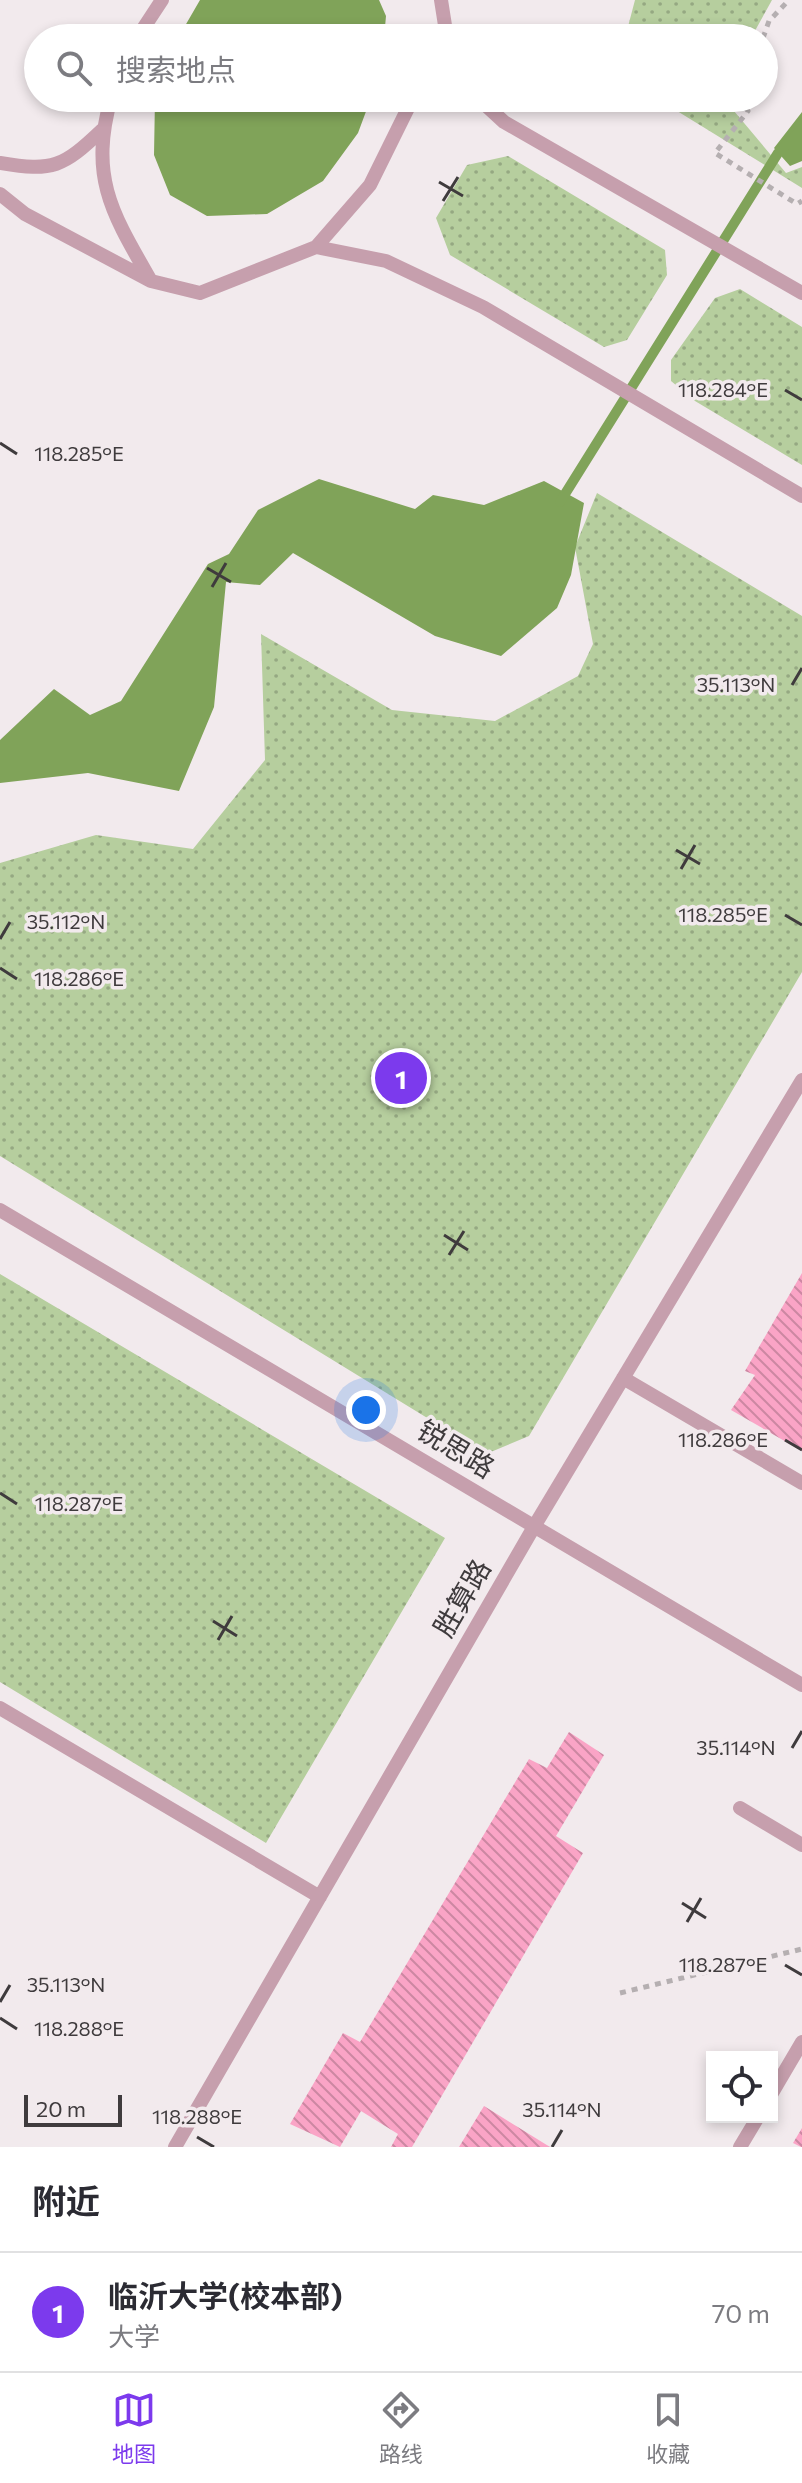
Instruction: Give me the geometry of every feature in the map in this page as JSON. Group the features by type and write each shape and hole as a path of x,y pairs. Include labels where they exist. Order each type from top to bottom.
{"lane":[{"path":"146,24 162,0"},
{"path":"439,24 441,0"},
{"path":"441,0 445,24"},
{"path":"107,112 102,130 102,182 123,233 151,281"},
{"path":"0,194 25,214 151,281 200,293 316,247 370,185 406,112"},
{"path":"493,112 504,122 802,293"},
{"path":"0,163 40,169 76,155 102,130"},
{"path":"316,247 386,261 483,307 802,496"},
{"name":"胜算路","path":"175,2147 535,1525 802,1080"},
{"name":"锐思路","path":"0,1210 802,1685"},
{"path":"623,1378 802,1483"},
{"path":"0,1708 320,1897"},
{"path":"740,1808 802,1845"},
{"path":"778,2083 802,2042"},
{"path":"740,2147 754,2123"}],"path":[{"path":"768,24 789,0"},
{"path":"747,112 715,153 800,202"},
{"path":"620,1993 802,1949"}],"shaded area":[{"path":"200,0 379,0 386,16 385,24 186,24"},
{"path":"635,0 772,0 759,24 629,24"},
{"path":"155,112 366,112 358,133 323,181 267,214 207,216 170,195 154,155"},
{"path":"679,112 735,112 786,173 802,167 802,188"},
{"path":"802,112 802,161 790,166 774,148"},
{"path":"508,156 665,250 667,275 627,340 604,347 450,255 436,218 467,165"},
{"path":"740,289 802,327 802,465 695,401 671,381 671,360 715,298"},
{"path":"319,479 415,509 433,495 484,505 544,481 584,503 571,575 557,608 501,656 435,636 293,553 260,585 226,582 214,707 179,791 88,773 0,783 0,740 54,689 90,715 121,701 208,564 229,554 258,510"},
{"path":"597,493 802,616 802,972 529,1436 486,1454 0,1156 0,863 96,835 193,849 265,760 261,634 392,710 495,721 578,676 593,644 575,547"},
{"path":"0,1274 445,1538 266,1843 0,1682"}],"building":[{"path":"802,1273 802,1451 731,1410 755,1375 745,1371"},
{"path":"569,1732 604,1755 556,1836 583,1853 412,2147 391,2147 398,2134 361,2111 340,2147 290,2124 343,2033 360,2042 529,1759 547,1768"},
{"path":"484,2106 550,2147 459,2147"},
{"path":"802,2128 802,2147 801,2147 793,2143"}],"waterway":[{"path":"560,502 778,153 802,129"}],"place":[{"name":"临沂大学(校本部)","path":"401,1078"}]}
